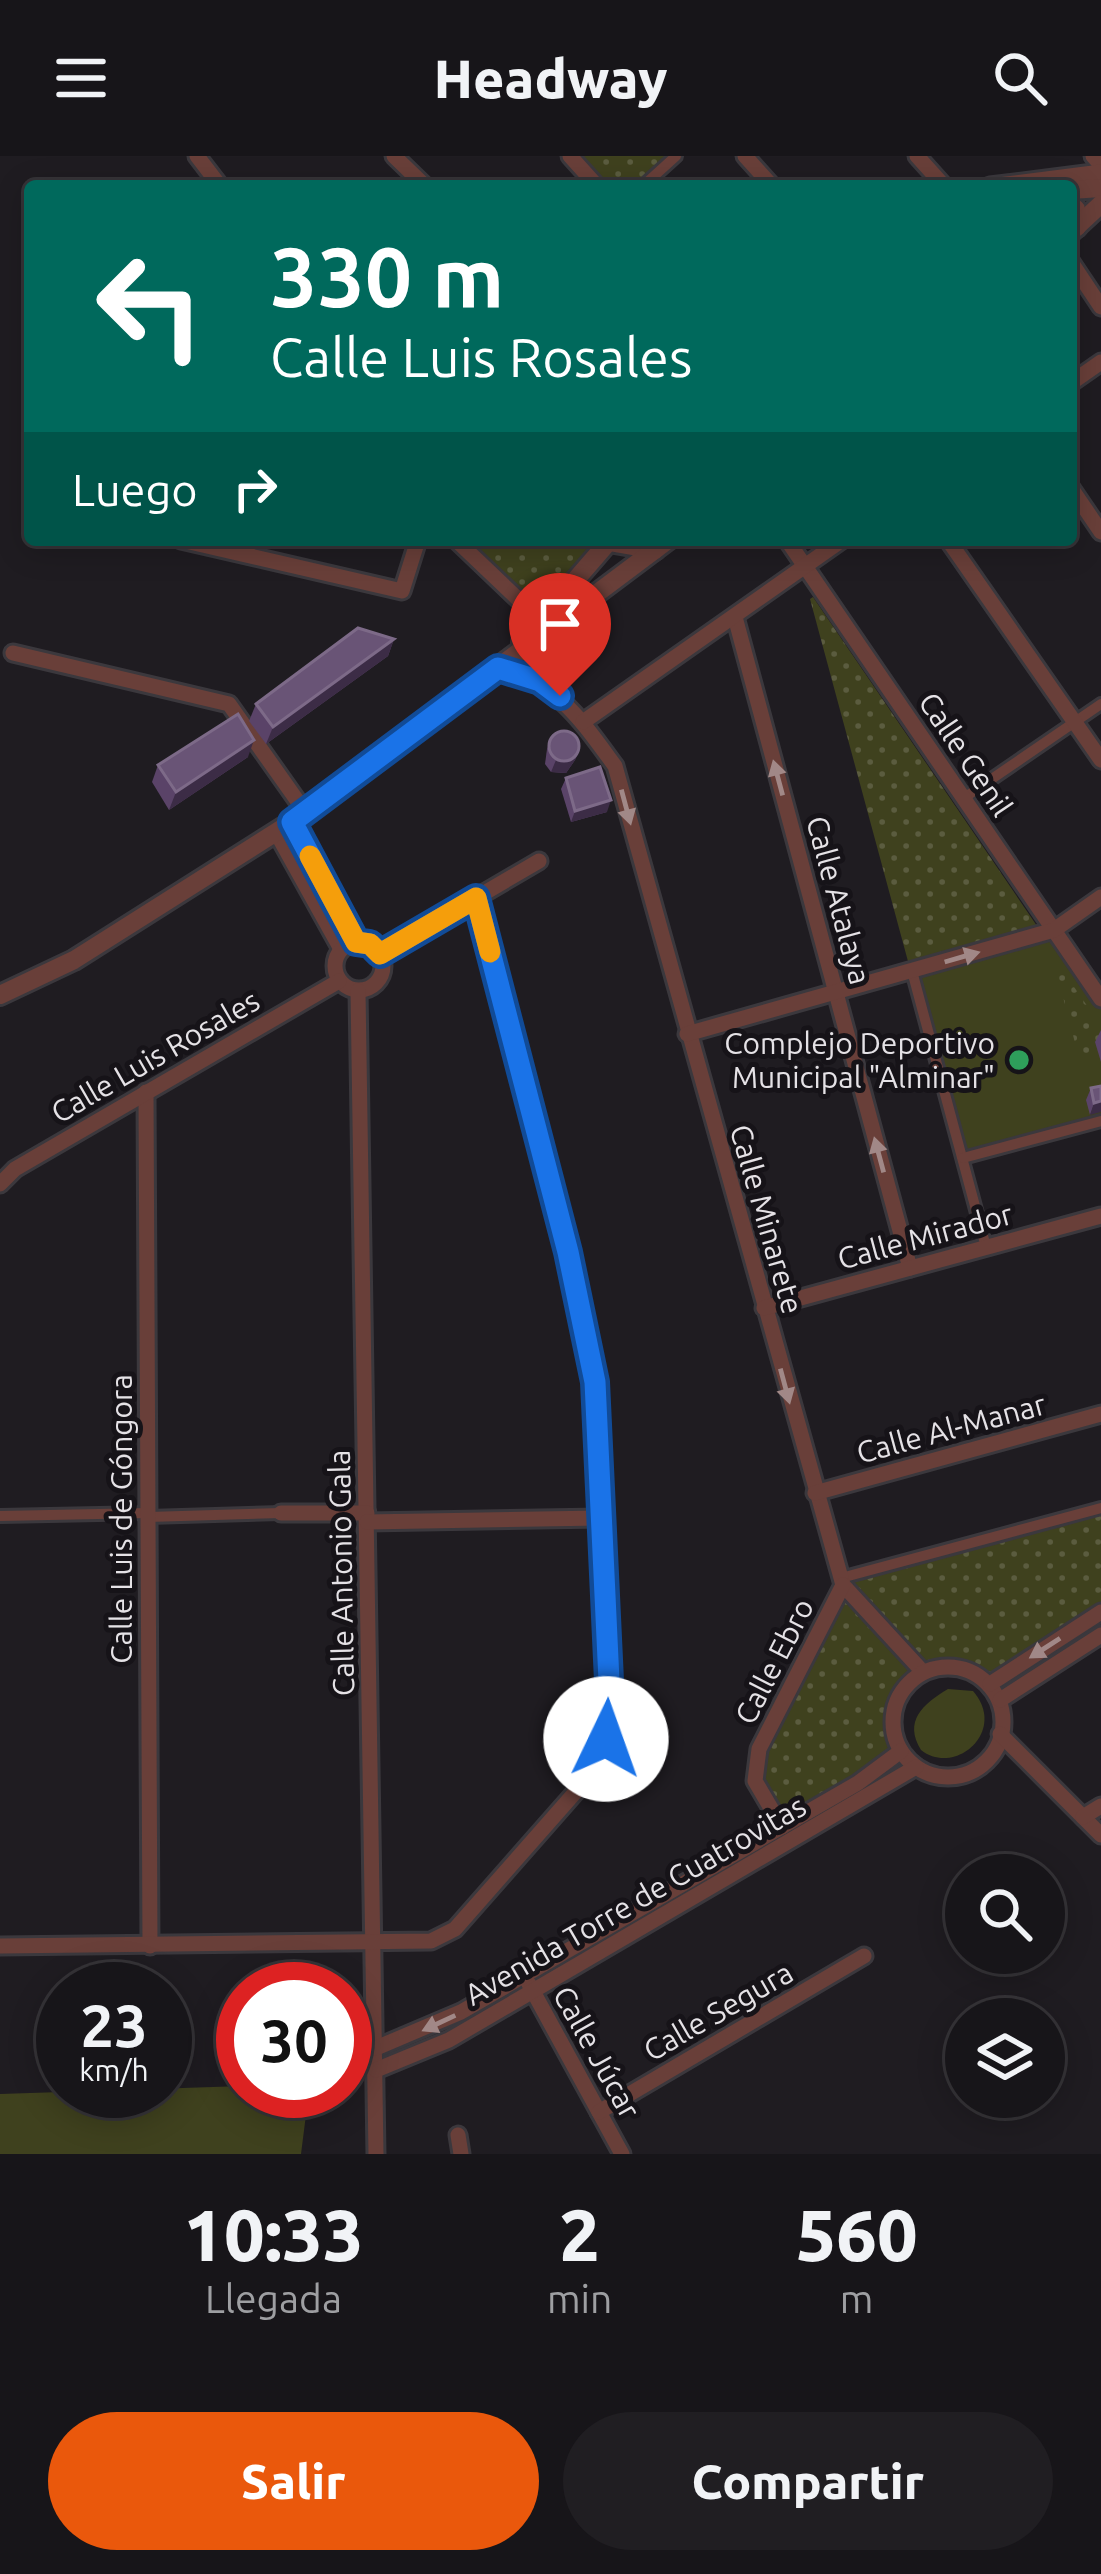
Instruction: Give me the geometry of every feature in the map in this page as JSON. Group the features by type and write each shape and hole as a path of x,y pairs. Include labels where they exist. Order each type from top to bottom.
{"street":[{"path":"197,156 215,180"},
{"path":"394,156 418,180"},
{"path":"570,156 592,180"},
{"path":"650,180 676,156"},
{"path":"745,156 767,180"},
{"path":"917,156 939,180"},
{"path":"1029,180 1101,169 1093,156"},
{"path":"1077,227 1101,204"},
{"path":"1077,271 1101,307"},
{"path":"1077,497 1101,532"},
{"path":"208,546 402,590 416,546"},
{"path":"462,546 541,621"},
{"path":"498,668 604,546"},
{"path":"0,995 74,960 292,822 661,546"},
{"name":"Calle Genil","path":"791,546 1101,999"},
{"path":"583,722 833,546"},
{"path":"952,546 1101,760"},
{"name":"Calle Atalaya","path":"735,617 910,1268"},
{"path":"13,653 229,704 292,822 348,945"},
{"name":"Calle Minarete","path":"498,668 540,681 583,722 615,766 842,1582 923,1672"},
{"path":"964,798 1101,704"},
{"path":"380,954 539,861"},
{"path":"688,1034 1054,930 1101,897"},
{"path":"0,1946 431,1941 455,1929 594,1771 606,1739 610,1702 595,1382 573,1274 476,898"},
{"path":"370,944 380,954 382,975 372,987 358,991 339,981 334,964 348,945 370,944"},
{"path":"912,970 986,1247"},
{"name":"Calle Luis Rosales","path":"1,1182 15,1169 339,981"},
{"name":"Calle Antonio Gala","path":"358,991 376,2154"},
{"name":"Calle Luis de Góngora","path":"146,1092 151,1946"},
{"path":"962,1159 1101,1121"},
{"name":"Calle Mirador","path":"764,1308 1101,1216"},
{"name":"Calle Al-Manar","path":"815,1493 1101,1414"},
{"path":"842,1582 1101,1508"},
{"path":"0,1516 281,1513 601,1518"},
{"name":"Calle Ebro","path":"782,1827 755,1781 759,1749 842,1582"},
{"path":"990,1684 1101,1612"},
{"path":"1000,1700 1101,1635"},
{"path":"937,1667 965,1669 990,1684 1005,1718 997,1750 975,1772 945,1778 916,1767 901,1751 893,1722 895,1707 902,1690 923,1672 937,1667"},
{"path":"1000,1734 1101,1834"},
{"name":"Avenida Torre de Cuatrovitas","path":"376,2048 461,2012 858,1783 901,1751"},
{"name":"Avenida Torre de Cuatrovitas","path":"376,2070 449,2039 533,1992 916,1767"},
{"path":"1083,1817 1101,1806"},
{"name":"Calle Segura","path":"599,2112 864,1956"},
{"name":"Calle Júcar","path":"524,1976 622,2154"},
{"path":"458,2134 461,2154"}],"green space":[{"path":"570,156 676,156 650,180 592,180"},
{"path":"462,546 602,546 541,621"},
{"path":"813,597 1037,926 909,965"},
{"name":"Complejo Deportivo Municipal \"Alminar\"","path":"1054,930 1101,999 1101,1121 963,1158 912,971"},
{"path":"1052,955 1101,1026 1096,1054 1079,1058"},
{"path":"1101,1508 1101,1612 990,1684 950,1667 916,1677 903,1690 896,1707 901,1751 782,1827 755,1781 759,1749 841,1578"},
{"path":"948,1689 973,1691 984,1721 973,1746 962,1754 934,1757 921,1750 915,1722 924,1707"},
{"path":"216,2087 216,2118 306,2118 301,2154 0,2154 0,2094 36,2093 36,2118 192,2118 192,2088"}],"building":[{"path":"358,628 394,639 273,727 256,704"},
{"path":"238,714 254,740 176,792 158,765"},
{"path":"564,731 575,735 579,746 575,757 564,761 553,757 549,746 553,735"},
{"path":"600,767 611,800 575,811 566,778"},
{"path":"1101,1086 1101,1101 1094,1103 1091,1088"}],"slow traffic":[{"path":"310,856 356,942 370,944 380,954 476,898 490,952"}],"place":[{"name":"Complejo Deportivo Municipal \"Alminar\"","path":"1019,1060"}],"route":[{"path":"560,696 540,681 498,668 292,822 356,942 370,944 380,954 476,898 568,1252 595,1382 610,1702 606,1739"}]}
